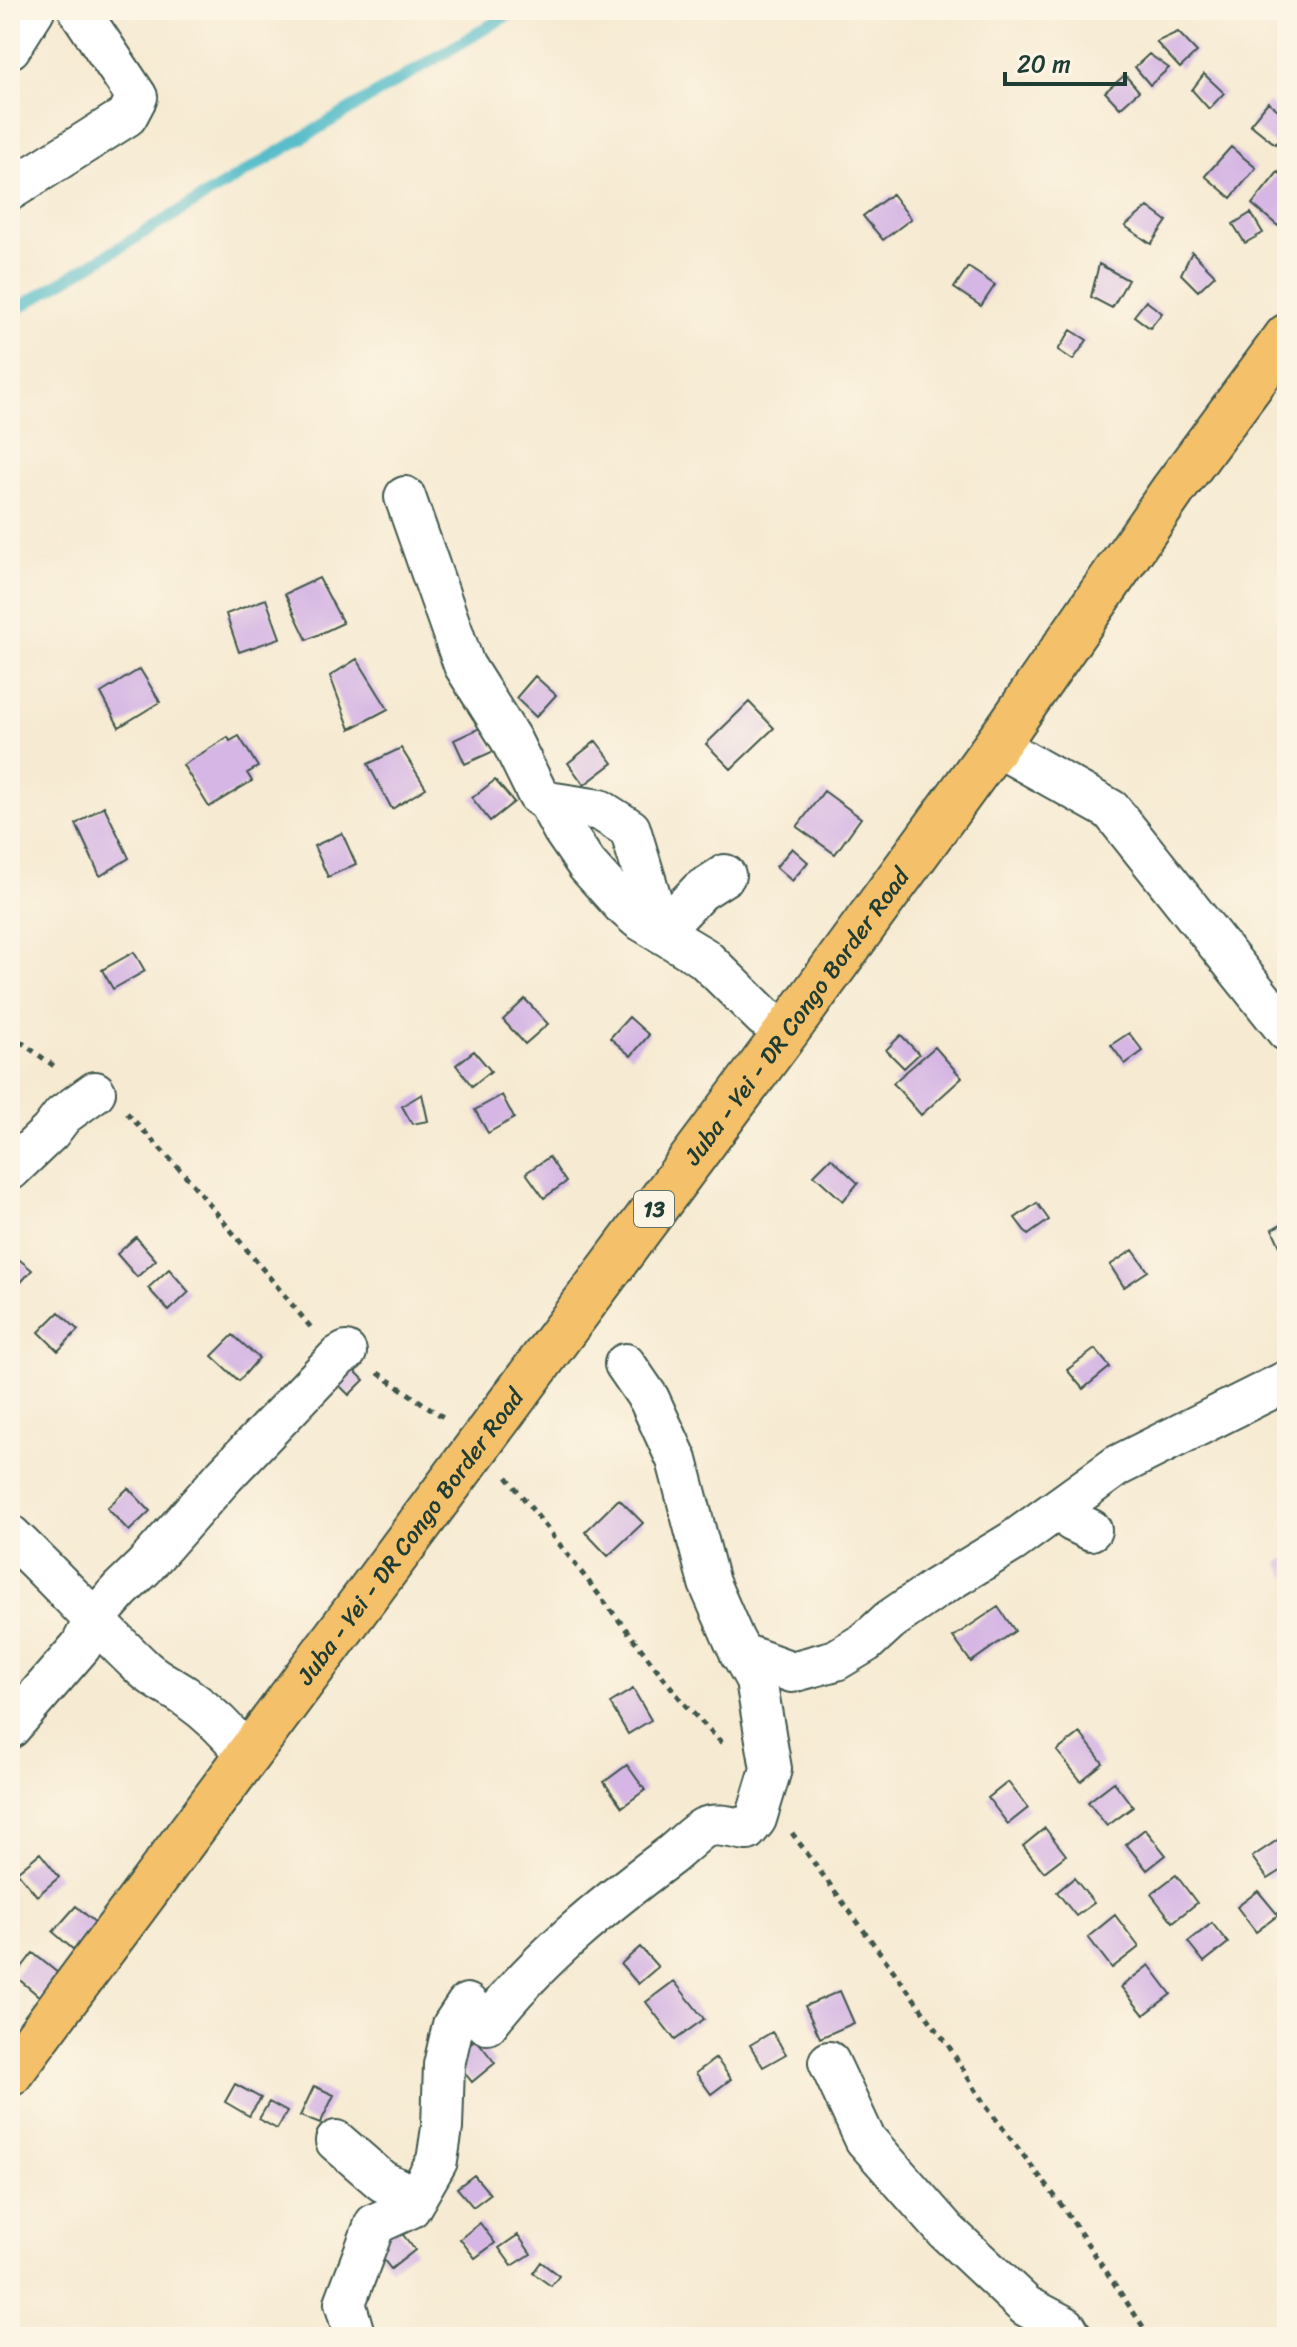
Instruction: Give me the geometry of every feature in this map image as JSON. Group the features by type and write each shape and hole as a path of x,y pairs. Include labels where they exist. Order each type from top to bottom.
{"main road":[{"name":"Juba - Yei - DR Congo Border Road","path":"10,2074 787,1031 995,745 1173,490 1287,336"}],"street":[{"path":"10,48 34,10"},
{"path":"10,190 127,116 137,97 79,10"},
{"path":"405,497 464,665 511,740 538,795 548,802 600,810 630,829 661,932"},
{"path":"995,745 1111,810 1287,1031"},
{"path":"548,802 587,865 623,905 704,958 764,1017 787,1031"},
{"path":"661,932 700,891 725,875"},
{"path":"10,1170 50,1132 63,1115 95,1092"},
{"path":"10,1728 81,1646 94,1620 234,1465 346,1352"},
{"path":"355,2337 345,2303 375,2224 410,2208 437,2161 442,2128 444,2065 453,2025 467,2004 487,2024 539,1963 627,1886 704,1828 723,1826 747,1830 756,1819 766,1792 771,1769 756,1680 740,1653 709,1583 677,1460 649,1399 625,1364"},
{"path":"740,1653 792,1672 836,1660 866,1642 890,1620 935,1589 1012,1542 1076,1518 1117,1466 1287,1381"},
{"path":"10,1535 146,1672 187,1697 234,1738 247,1755"},
{"path":"759,1706 786,1694 809,1676 812,1666"},
{"path":"829,2062 865,2139 946,2231 1026,2306 1066,2327 1072,2337"},
{"path":"336,2141 382,2181 416,2198"}],"path":[{"path":"10,1034 54,1067 126,1112 186,1176 310,1328 479,1441 685,1705 758,1780 799,1843 948,2045 985,2105 1063,2207 1150,2337"}],"building":[{"path":"1178,32 1197,52 1180,68 1156,42"},
{"path":"1149,54 1169,68 1150,85 1135,67"},
{"path":"1204,74 1224,93 1209,109 1192,90"},
{"path":"1125,75 1139,91 1120,108 1105,92"},
{"path":"1268,102 1287,117 1287,130 1275,144 1250,124"},
{"path":"1231,147 1256,168 1231,198 1205,176"},
{"path":"1278,172 1287,179 1287,216 1278,226 1252,204"},
{"path":"892,194 911,219 883,240 863,216"},
{"path":"1148,207 1167,221 1151,244 1125,226"},
{"path":"1251,213 1263,233 1245,243 1233,224"},
{"path":"1192,252 1215,275 1198,291 1181,274"},
{"path":"1099,264 1128,280 1112,308 1091,297"},
{"path":"968,267 995,285 981,306 954,288"},
{"path":"1146,301 1162,313 1150,328 1134,316"},
{"path":"1071,330 1087,340 1073,360 1058,350"},
{"path":"319,578 343,623 307,640 285,594"},
{"path":"266,599 280,638 239,652 226,614"},
{"path":"357,659 388,709 350,729 330,676"},
{"path":"140,669 160,702 119,727 101,693"},
{"path":"535,676 556,695 536,717 516,698"},
{"path":"749,702 774,728 731,769 706,744"},
{"path":"482,727 494,751 465,764 454,740"},
{"path":"239,736 258,767 247,773 252,781 209,807 183,765 228,737 230,741"},
{"path":"596,741 613,763 584,785 568,763"},
{"path":"401,748 426,788 392,809 368,764"},
{"path":"495,780 514,802 490,821 472,798"},
{"path":"824,791 861,818 835,854 797,827"},
{"path":"104,806 129,858 100,876 76,824"},
{"path":"342,833 356,864 328,877 314,846"},
{"path":"792,848 808,862 792,881 776,867"},
{"path":"134,952 145,971 113,989 102,970"},
{"path":"525,999 548,1024 525,1044 503,1020"},
{"path":"629,1017 649,1035 631,1056 610,1038"},
{"path":"1129,1033 1143,1051 1125,1064 1111,1045"},
{"path":"901,1035 919,1054 904,1068 886,1050"},
{"path":"935,1047 962,1078 921,1115 893,1083"},
{"path":"474,1051 491,1071 472,1086 456,1065"},
{"path":"422,1094 428,1121 412,1124 402,1106"},
{"path":"502,1095 514,1118 488,1133 475,1110"},
{"path":"549,1157 566,1182 544,1198 526,1173"},
{"path":"831,1158 858,1183 843,1201 814,1175"},
{"path":"1037,1203 1049,1220 1028,1235 1015,1218"},
{"path":"1287,1221 1287,1254 1284,1255 1272,1229"},
{"path":"136,1237 156,1260 137,1277 117,1254"},
{"path":"1133,1250 1148,1271 1124,1287 1110,1265"},
{"path":"10,1252 32,1270 13,1291 10,1288"},
{"path":"169,1269 189,1292 169,1311 148,1288"},
{"path":"59,1312 78,1330 58,1351 39,1332"},
{"path":"233,1335 259,1358 239,1381 212,1356"},
{"path":"1095,1349 1110,1367 1083,1389 1067,1370"},
{"path":"349,1365 364,1380 349,1395 333,1379"},
{"path":"128,1488 150,1511 129,1531 107,1508"},
{"path":"619,1499 643,1523 608,1556 585,1532"},
{"path":"1287,1557 1287,1579 1278,1563"},
{"path":"998,1607 1015,1631 971,1662 953,1637"},
{"path":"633,1689 651,1720 628,1734 610,1703"},
{"path":"1080,1733 1103,1763 1081,1781 1057,1751"},
{"path":"627,1765 645,1790 622,1807 604,1782"},
{"path":"1008,1782 1028,1808 1008,1824 988,1798"},
{"path":"1114,1782 1133,1807 1107,1826 1088,1802"},
{"path":"1045,1828 1066,1855 1044,1872 1023,1846"},
{"path":"1145,1829 1166,1855 1147,1870 1126,1844"},
{"path":"1282,1837 1287,1844 1287,1867 1268,1879 1252,1857"},
{"path":"40,1853 59,1877 37,1896 17,1872"},
{"path":"1176,1875 1197,1903 1173,1922 1151,1894"},
{"path":"1074,1878 1094,1903 1076,1916 1057,1892"},
{"path":"1258,1891 1278,1915 1256,1932 1237,1907"},
{"path":"76,1906 98,1925 75,1951 53,1932"},
{"path":"1115,1915 1139,1947 1112,1968 1088,1937"},
{"path":"1212,1923 1228,1943 1204,1962 1188,1942"},
{"path":"640,1947 658,1967 638,1984 621,1964"},
{"path":"33,1953 59,1974 40,1997 15,1976"},
{"path":"1149,1965 1171,1994 1144,2015 1121,1987"},
{"path":"674,1981 704,2019 675,2040 646,2002"},
{"path":"840,1991 854,2023 820,2038 805,2006"},
{"path":"772,2032 786,2054 763,2067 750,2045"},
{"path":"476,2039 495,2063 472,2082 452,2057"},
{"path":"716,2058 731,2079 711,2094 696,2073"},
{"path":"235,2084 261,2098 249,2116 225,2102"},
{"path":"314,2086 334,2095 320,2124 300,2116"},
{"path":"269,2102 287,2112 277,2129 259,2119"},
{"path":"474,2175 490,2194 473,2207 457,2188"},
{"path":"480,2223 495,2243 475,2258 460,2239"},
{"path":"396,2226 415,2250 391,2269 372,2245"},
{"path":"518,2235 531,2254 512,2266 499,2248"},
{"path":"541,2262 559,2276 551,2286 533,2273"}],"waterway":[{"path":"10,313 516,10"}]}
